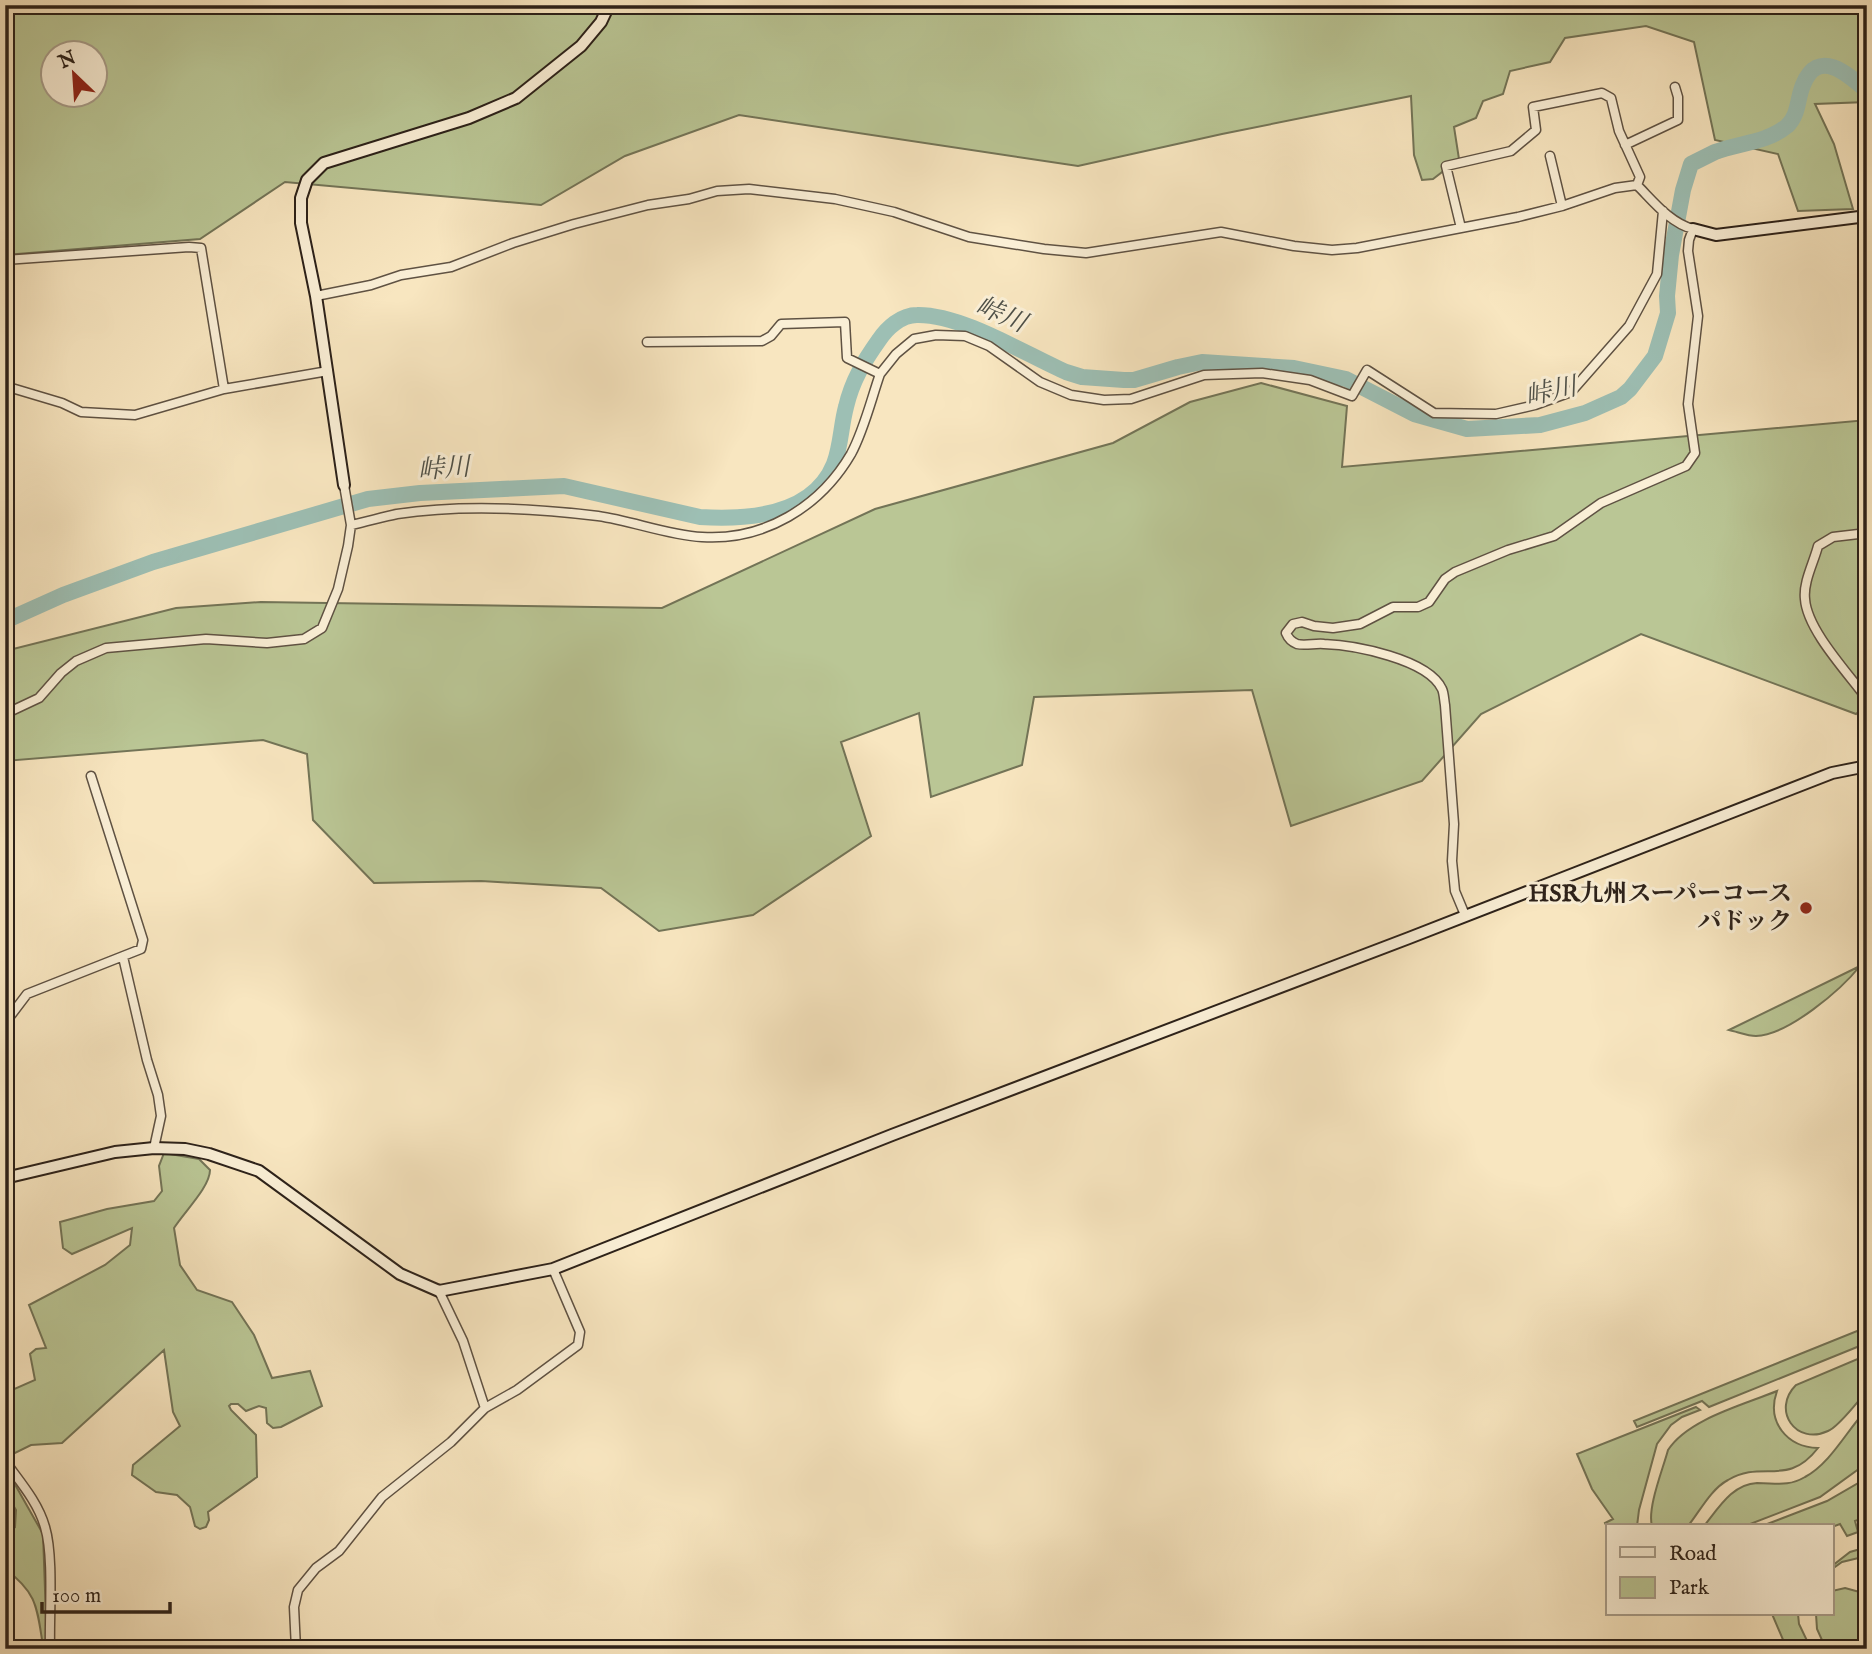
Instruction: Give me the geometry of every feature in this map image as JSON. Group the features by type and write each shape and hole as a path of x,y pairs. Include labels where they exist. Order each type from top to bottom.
{"street":[{"path":"5,714 39,698 61,673 76,661 106,648 206,639 267,643 304,639 322,628 338,589 351,525 316,296 301,223 301,198 307,180 324,163 457,122 495,109 516,98 582,46 601,22 609,5"},
{"path":"1625,145 1678,120 1675,87"},
{"path":"1461,228 1446,166 1511,151 1536,130 1533,107 1602,93 1611,98 1615,118 1640,177 1637,185"},
{"path":"1550,156 1562,206"},
{"path":"316,296 371,285 401,275 451,267 513,243 574,224 717,191 749,189 835,199 894,212 969,237 1086,253 1221,232 1294,246 1332,250 1357,248 1562,206 1615,188 1637,185"},
{"path":"1637,185 1664,211 1689,228 1716,234 1867,216"},
{"path":"351,525 398,514 462,509 515,509 599,516 699,537 726,538 766,529 800,510 823,492 852,452 880,374 896,354 914,339 936,335 965,336 989,346 1040,382 1071,395 1104,401 1131,399 1205,375 1262,373 1310,380 1352,396 1367,370 1434,413 1496,414 1535,405 1571,392 1629,326 1657,274 1664,211"},
{"path":"1465,915 1455,891 1452,861 1454,824 1446,705 1441,688 1431,677 1399,659 1352,647 1297,644 1288,638 1286,633 1293,624 1302,622 1334,628 1360,624 1393,607 1419,607 1429,602 1445,579 1455,572 1508,550 1554,536 1601,503 1686,466 1695,453 1688,404 1698,316 1688,251 1689,228"},
{"path":"5,260 201,248 224,389"},
{"path":"648,342 762,341 771,336 781,324 845,322 847,358 880,374"},
{"path":"5,386 62,403 80,412 135,415 224,389 328,371"},
{"path":"1867,533 1833,537 1818,546 1805,598 1809,616 1823,639 1867,699"},
{"path":"5,1178 115,1152 154,1148 185,1149 259,1171 400,1273 439,1291 553,1269 892,1135 1832,773 1867,766"},
{"path":"5,1023 27,994 141,949 143,940 91,776"},
{"path":"123,957 158,1095 161,1116 154,1148"},
{"path":"296,1649 294,1607 298,1590 316,1568 339,1551 382,1497 452,1442 485,1408 517,1390 578,1345 580,1332 553,1269"},
{"path":"439,1291 463,1341 485,1408"},
{"path":"5,1461 30,1495 46,1529 50,1649"}],"green space":[{"path":"20,5 1867,5 1867,102 1815,104 1834,144 1853,209 1798,211 1778,154 1715,140 1694,42 1646,26 1565,38 1550,62 1510,71 1503,94 1483,101 1476,118 1454,127 1459,159 1433,179 1422,180 1414,155 1411,96 1078,166 739,115 625,156 541,205 285,182 200,239 5,255 5,12"},
{"path":"1261,383 1347,406 1342,467 1867,420 1867,705 1856,714 1641,634 1481,714 1422,781 1291,826 1252,690 1034,697 1022,765 931,797 919,713 841,742 871,836 753,915 659,931 601,888 481,881 374,883 313,820 307,754 263,740 5,761 5,651 176,608 261,602 662,608 875,509 1113,443 1190,402"},
{"path":"1860,966 1813,1010 1783,1028 1756,1036 1729,1030"},
{"path":"164,1153 199,1159 210,1170 206,1184 174,1228 180,1265 197,1290 232,1302 254,1335 272,1378 310,1371 322,1406 281,1427 273,1428 267,1423 266,1408 259,1406 246,1411 238,1404 229,1406 256,1435 257,1477 208,1512 206,1527 200,1529 195,1526 190,1507 177,1495 156,1492 132,1475 133,1465 180,1426 173,1412 164,1350 62,1443 31,1445 5,1458 5,1379 10,1391 35,1380 30,1354 36,1349 46,1348 29,1305 105,1265 130,1245 132,1228 72,1254 63,1248 60,1222 107,1209 154,1201 162,1191 159,1166"},
{"path":"1867,1327 1867,1343 1709,1407 1702,1401 1637,1427 1634,1421"},
{"path":"1867,1355 1867,1392 1838,1424 1828,1431 1816,1434 1797,1430 1787,1414 1786,1405 1796,1385"},
{"path":"1777,1391 1774,1413 1782,1431 1797,1443 1818,1448 1796,1467 1741,1474 1728,1480 1711,1495 1689,1524 1652,1524 1656,1488 1668,1450 1689,1430 1717,1414"},
{"path":"1696,1407 1700,1410 1671,1425 1657,1444 1637,1524 1606,1525 1605,1523 1613,1519 1592,1489 1577,1454"},
{"path":"1867,1409 1867,1463 1820,1497 1750,1524 1706,1524 1726,1498 1748,1484 1793,1482 1814,1471 1831,1455"},
{"path":"7,1477 13,1481 43,1534 47,1646 43,1646 37,1612 30,1594 5,1569 5,1525 15,1527 16,1510 5,1492"},
{"path":"1867,1478 1867,1517 1855,1521 1858,1532 1847,1536 1840,1524 1834,1526 1834,1524 1767,1524 1827,1501"},
{"path":"1867,1547 1867,1556 1842,1562 1834,1568 1834,1564 1850,1552"},
{"path":"1845,1588 1867,1594 1867,1649 1826,1649 1817,1629 1816,1616 1834,1616 1834,1591"},
{"path":"1773,1616 1798,1616 1799,1624 1811,1649 1787,1649"}],"waterway":[{"name":"峠川","path":"5,621 63,595 153,562 368,499 420,493 564,486 700,517 738,517 777,511 811,495 824,481 834,464 844,414 859,372 886,331 900,320 917,315 934,316 973,328 1082,377 1134,380 1202,362 1294,368 1346,379 1414,414 1467,429 1540,425 1585,413 1621,397 1655,356 1668,313 1671,255 1683,190 1691,164 1715,152 1771,136 1787,126 1796,112 1803,85 1809,74 1817,68 1834,67 1867,91"}],"place":[{"name":"HSR九州スーパーコース パドック","path":"1806,908"}]}
